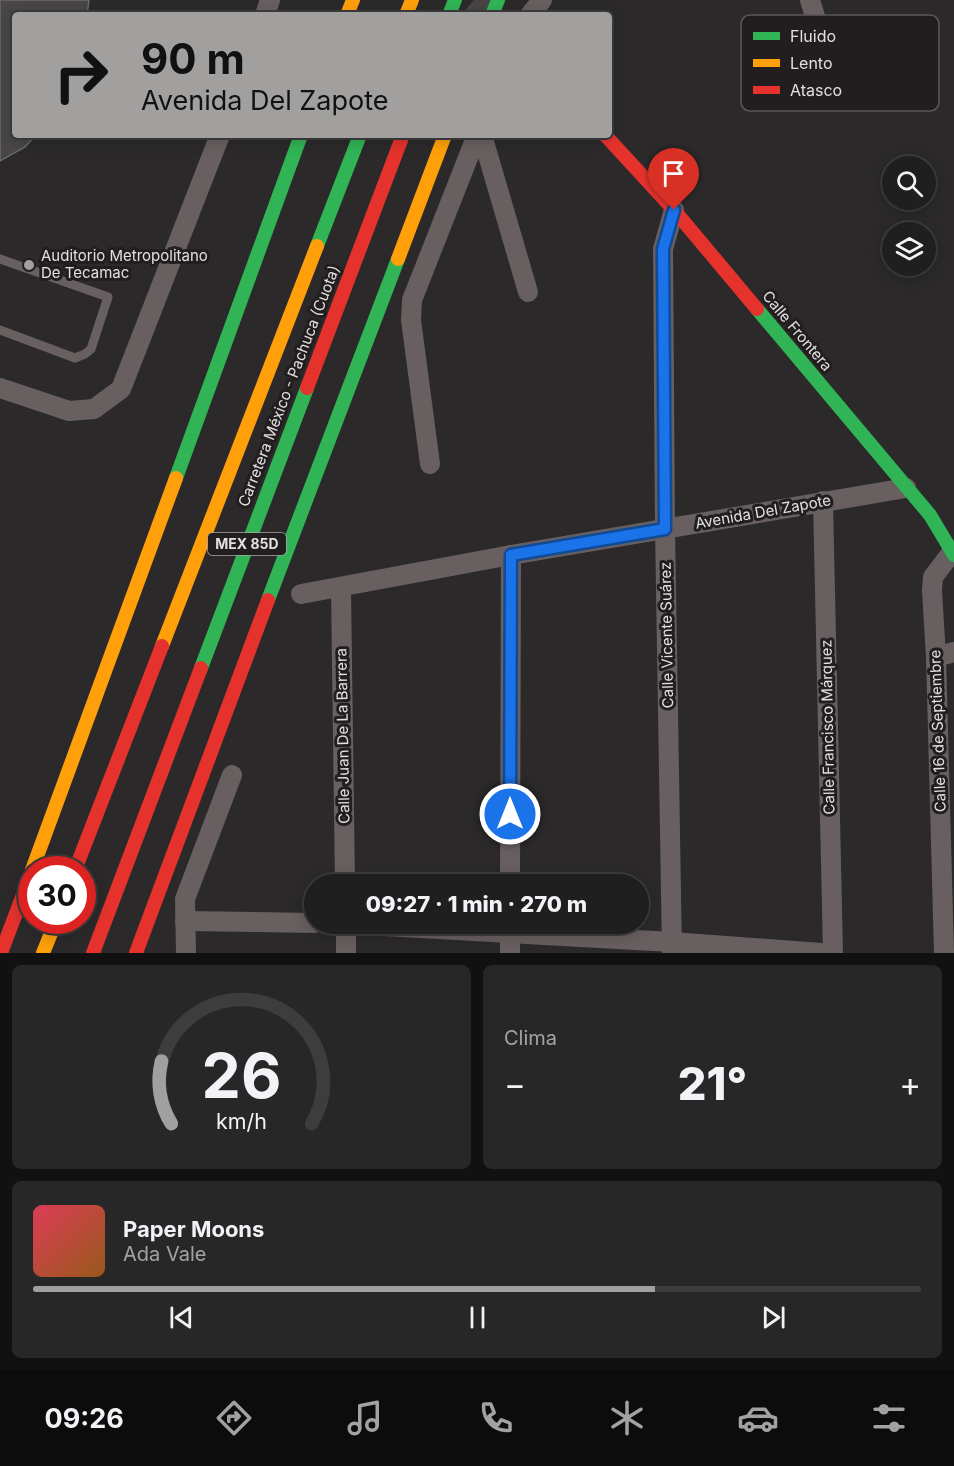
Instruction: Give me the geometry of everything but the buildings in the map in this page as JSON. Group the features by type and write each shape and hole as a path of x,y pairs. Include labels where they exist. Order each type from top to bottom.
{"main road":[{"path":"37,856 300,138"},
{"name":"Carretera México - Pachuca (Cuota)","path":"80,856 359,138"},
{"name":"Carretera México - Pachuca (Cuota)","path":"93,953 401,138"},
{"path":"136,953 444,138"},
{"name":"Calle Frontera","path":"608,138 674,210 930,515 953,553"},
{"path":"1,953 18,908"},
{"path":"43,953 51,934"}],"street":[{"path":"532,12 542,0"},
{"path":"810,0 815,15"},
{"path":"0,388 69,411 94,408 121,389 219,138"},
{"path":"430,464 411,320 412,300 476,138"},
{"path":"483,138 528,292"},
{"name":"Calle Vicente Suárez","path":"672,948 663,249 674,210"},
{"name":"Avenida Del Zapote","path":"301,594 511,555 906,488"},
{"name":"Calle Francisco Márquez","path":"823,501 833,953"},
{"name":"Calle 16 de Septiembre","path":"944,953 945,655 932,590 933,577 953,553"},
{"path":"510,874 511,555"},
{"name":"Calle Juan De La Barrera","path":"341,588 345,874"},
{"path":"186,953 185,899 232,775"},
{"path":"185,921 304,923"},
{"path":"346,953 347,934"},
{"path":"472,934 672,948 821,953"}],"lane":[{"path":"0,259 108,297 91,349 75,358 0,330"}],"tunnel":[{"path":"474,0 488,12"}],"traffic: fast":[{"path":"450,12 455,0"},
{"path":"493,12 498,0"},
{"path":"176,478 300,138"},
{"path":"317,246 359,138"},
{"path":"268,600 398,259"},
{"path":"757,309 930,515 954,555"},
{"path":"201,668 307,388"}],"traffic: slow":[{"path":"348,12 353,0"},
{"path":"407,12 412,0"},
{"path":"398,259 444,138"},
{"path":"162,646 317,246"},
{"path":"37,856 176,478"},
{"path":"43,953 51,934"}],"traffic: jam":[{"path":"307,388 402,138"},
{"path":"608,138 674,210 757,309"},
{"path":"136,953 268,600"},
{"path":"80,856 162,646"},
{"path":"93,953 201,668"},
{"path":"1,953 18,908"}],"place":[{"name":"Auditorio Metropolitano De Tecamac","path":"29,265"}],"route":[{"path":"510,814 511,555 665,529 663,249 674,210"}]}
